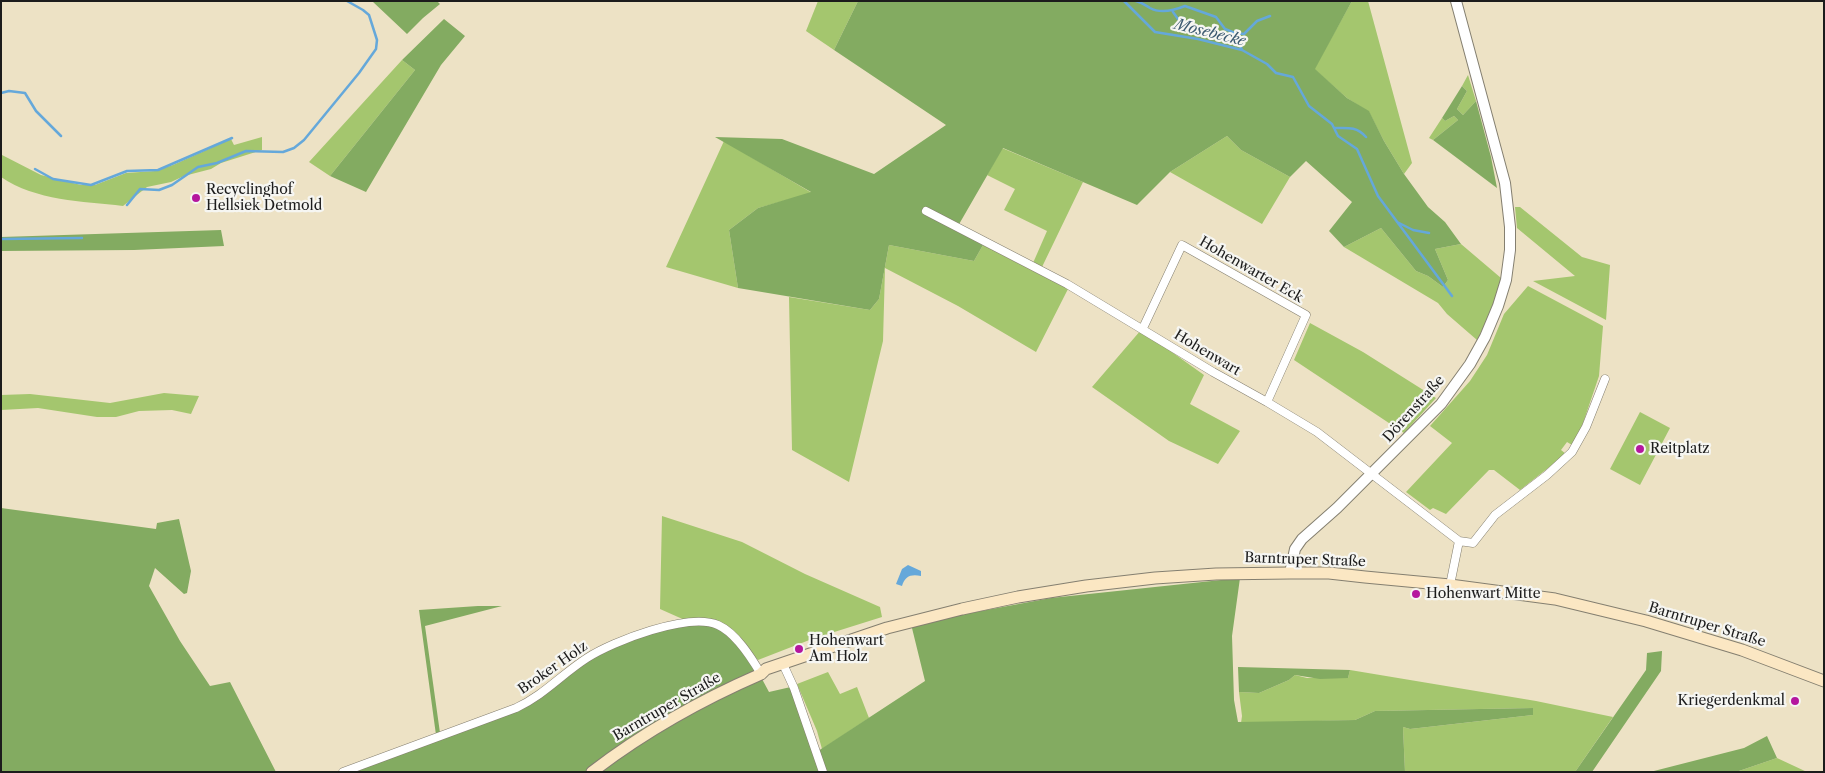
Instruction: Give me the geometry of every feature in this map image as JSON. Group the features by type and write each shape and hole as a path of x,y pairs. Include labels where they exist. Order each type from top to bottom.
{"main road":[{"name":"Barntruper Straße","path":"592,772 667,721 715,695 761,674 768,673 783,664 887,628 1018,597 1086,586 1156,578 1224,574 1329,573 1450,585 1554,599 1646,621 1742,650 1824,681"}],"street":[{"name":"Dörenstraße","path":"1290,573 1295,549 1302,539 1371,475 1441,404 1470,364 1485,338 1498,306 1507,274 1510,250 1510,227 1505,183 1456,1"},
{"name":"Hohenwart","path":"926,211 1067,284 1317,432 1459,541"},
{"name":"Hohenwarter Eck","path":"1143,328 1182,245 1306,315 1267,402"},
{"path":"1450,585 1459,541 1473,544 1495,515 1526,493 1567,458 1584,432 1605,379"},
{"name":"Broker Holz","path":"343,772 516,708 533,700 586,658 614,644 662,628 690,622 712,623 719,626 736,639 761,674"},
{"path":"783,664 794,688 823,772"}],"green space":[{"path":"372,1 437,1 440,4 407,34"},
{"path":"818,1 858,1 834,50 806,31"},
{"path":"858,1 1352,1 1315,69 1347,98 1369,111 1404,174 1428,207 1445,222 1461,244 1435,249 1448,280 1443,287 1428,276 1416,271 1381,228 1344,247 1329,231 1352,202 1306,161 1290,177 1241,150 1227,136 1170,172 1137,205 1003,148 958,226 983,245 974,261 889,245 879,299 870,310 738,288 729,230 758,208 811,192 715,137 782,139 874,174 946,125 834,50"},
{"path":"1352,1 1368,1 1412,163 1404,174 1369,112 1347,98 1314,69"},
{"path":"444,19 465,36 441,65 366,192 330,176 415,70 402,60"},
{"path":"402,60 415,70 330,176 309,162"},
{"path":"1468,75 1476,101 1463,115 1457,109 1467,91 1462,86"},
{"path":"1462,86 1467,91 1457,109 1463,115 1476,101 1497,188 1433,140 1458,120 1454,116 1445,121 1442,118"},
{"path":"1454,116 1458,120 1433,140 1429,138 1442,118 1445,121"},
{"path":"1227,136 1241,150 1290,177 1262,224 1170,172"},
{"path":"262,137 262,150 171,182 147,187 123,206 60,199 29,191 1,177 2,155 41,175 81,185 95,185 126,173 155,171 173,165 231,139 234,145"},
{"path":"724,141 812,193 758,208 729,230 738,288 666,267"},
{"path":"1002,148 1083,182 1042,267 1033,263 1047,231 1004,210 1015,189 987,175"},
{"path":"1515,207 1520,207 1582,257 1610,265 1606,320 1533,281 1575,276 1517,228"},
{"path":"1381,228 1416,271 1428,276 1443,287 1448,280 1435,249 1461,244 1501,278 1492,311 1477,340 1447,314 1438,303 1344,247"},
{"path":"221,230 224,246 134,250 1,251 1,237"},
{"path":"889,245 974,261 983,245 1068,289 1036,352 958,306 885,268 883,341 849,482 792,450 789,297 870,310 879,299"},
{"path":"1528,286 1603,326 1599,376 1581,429 1572,445 1567,442 1561,450 1566,454 1520,490 1494,470 1489,470 1446,514 1433,508 1430,510 1406,492 1452,443 1430,426 1470,381 1487,355 1504,314"},
{"path":"1310,323 1363,352 1436,398 1404,433 1294,360"},
{"path":"1141,330 1204,375 1190,404 1240,431 1218,464 1169,441 1092,387"},
{"path":"164,393 199,396 191,414 172,410 139,411 116,417 97,417 38,408 1,410 1,395 30,394 110,403"},
{"name":"Reitplatz","path":"1640,412 1670,428 1640,485 1610,469"},
{"path":"1,508 156,529 157,523 179,519 191,571 187,593 184,594 155,568 149,586 180,641 210,686 230,682 276,772 1,772"},
{"path":"662,516 742,542 805,574 880,607 882,617 812,639 758,660 730,630 687,621 660,609"},
{"path":"1240,578 1232,636 1234,700 1238,722 1355,720 1375,711 1533,708 1533,715 1410,729 1403,727 1405,772 348,772 517,710 587,659 638,637 689,624 705,625 722,630 737,644 755,666 769,692 795,686 818,751 925,681 911,624 1051,598"},
{"path":"502,606 425,626 440,733 436,735 419,610"},
{"path":"1662,651 1661,671 1592,772 1575,772 1646,670 1647,653"},
{"path":"1238,667 1350,670 1348,678 1320,679 1295,675 1289,680 1259,693 1239,692"},
{"path":"1350,670 1536,701 1613,717 1575,772 1405,772 1403,727 1410,729 1533,715 1533,708 1375,711 1355,720 1241,723 1239,692 1259,693 1289,680 1295,675 1307,678 1348,678"},
{"path":"828,672 840,694 857,687 869,718 822,749 817,731 797,684"},
{"path":"1767,736 1777,758 1736,772 1650,772 1744,748"},
{"path":"1777,758 1807,772 1736,772"}],"water":[{"path":"908,565 921,571 921,576 909,576 902,586 896,584 902,569"}],"waterway":[{"path":"127,205 140,189 159,190 172,185 198,167 217,163 246,151 283,152 294,148 304,140 359,73 376,49 377,40 369,15 347,1"},
{"name":"Mosebecke","path":"1124,1 1155,32 1198,39 1242,50 1267,64 1276,73 1293,77 1309,106 1332,124 1338,136 1357,149 1378,196 1452,296"},
{"path":"1136,1 1154,10 1172,10 1185,6 1216,17 1225,29 1235,33 1242,50"},
{"path":"1173,12 1178,19 1184,18"},
{"path":"1236,33 1244,34 1257,21 1270,16"},
{"path":"1,93 9,91 25,93 36,111 61,136"},
{"path":"1334,128 1355,129 1366,137"},
{"path":"35,169 53,179 91,185 127,171 158,170 232,138"},
{"path":"1397,222 1413,230 1429,233"},
{"path":"1,239 82,238"}],"place":[{"name":"Recyclinghof Hellsiek Detmold","path":"196,198"},
{"name":"Reitplatz","path":"1640,449"},
{"name":"Hohenwart Mitte","path":"1416,594"},
{"name":"Hohenwart Am Holz","path":"799,649"},
{"name":"Kriegerdenkmal","path":"1795,701"}]}
